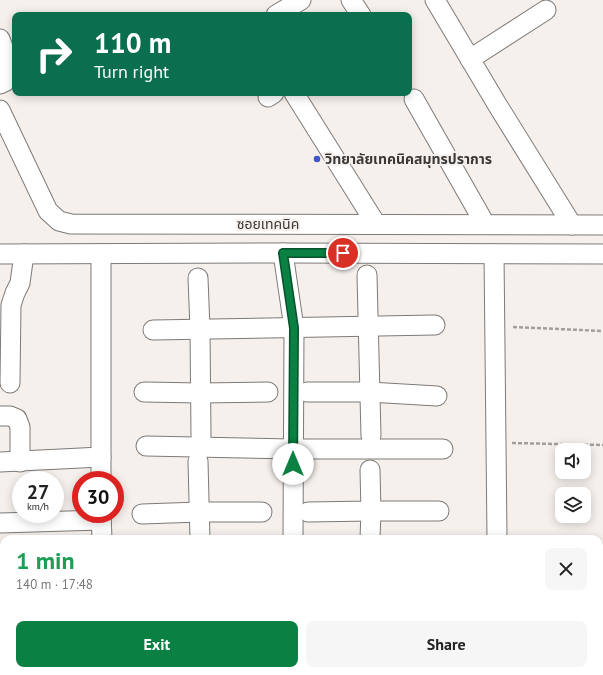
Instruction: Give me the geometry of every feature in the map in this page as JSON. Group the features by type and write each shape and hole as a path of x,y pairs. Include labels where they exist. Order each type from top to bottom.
{"street":[{"path":"281,12 301,0"},
{"path":"351,0 359,12"},
{"path":"435,0 572,225"},
{"path":"470,59 546,10"},
{"path":"0,39 7,58 9,72 6,81 0,84"},
{"path":"296,96 376,224"},
{"path":"414,99 485,224"},
{"name":"ซอยเทคนิค","path":"0,110 48,211 59,221 71,224 603,225"},
{"path":"283,253 294,328 293,535"},
{"path":"0,254 603,254"},
{"path":"10,383 11,305 7,293 20,283 24,254"},
{"path":"101,254 101,471"},
{"path":"494,254 497,535"},
{"path":"367,275 371,436"},
{"path":"198,278 201,437"},
{"path":"153,330 435,325"},
{"path":"144,392 268,392"},
{"path":"306,392 369,392 437,396"},
{"path":"0,416 10,416 17,419 20,427 20,462"},
{"path":"146,446 293,450 443,449"},
{"path":"0,462 101,458"},
{"path":"198,462 200,535"},
{"path":"370,470 370,535"},
{"path":"308,512 439,511"},
{"path":"142,514 262,512"},
{"path":"0,523 72,519"},
{"path":"101,523 102,535"}],"path":[{"path":"513,327 603,331"},
{"path":"512,443 603,445"}],"place":[{"name":"วิทยาลัยเทคนิคสมุทรปราการ","path":"317,159"}],"route":[{"path":"293,464 294,328 283,253 343,253"}]}
